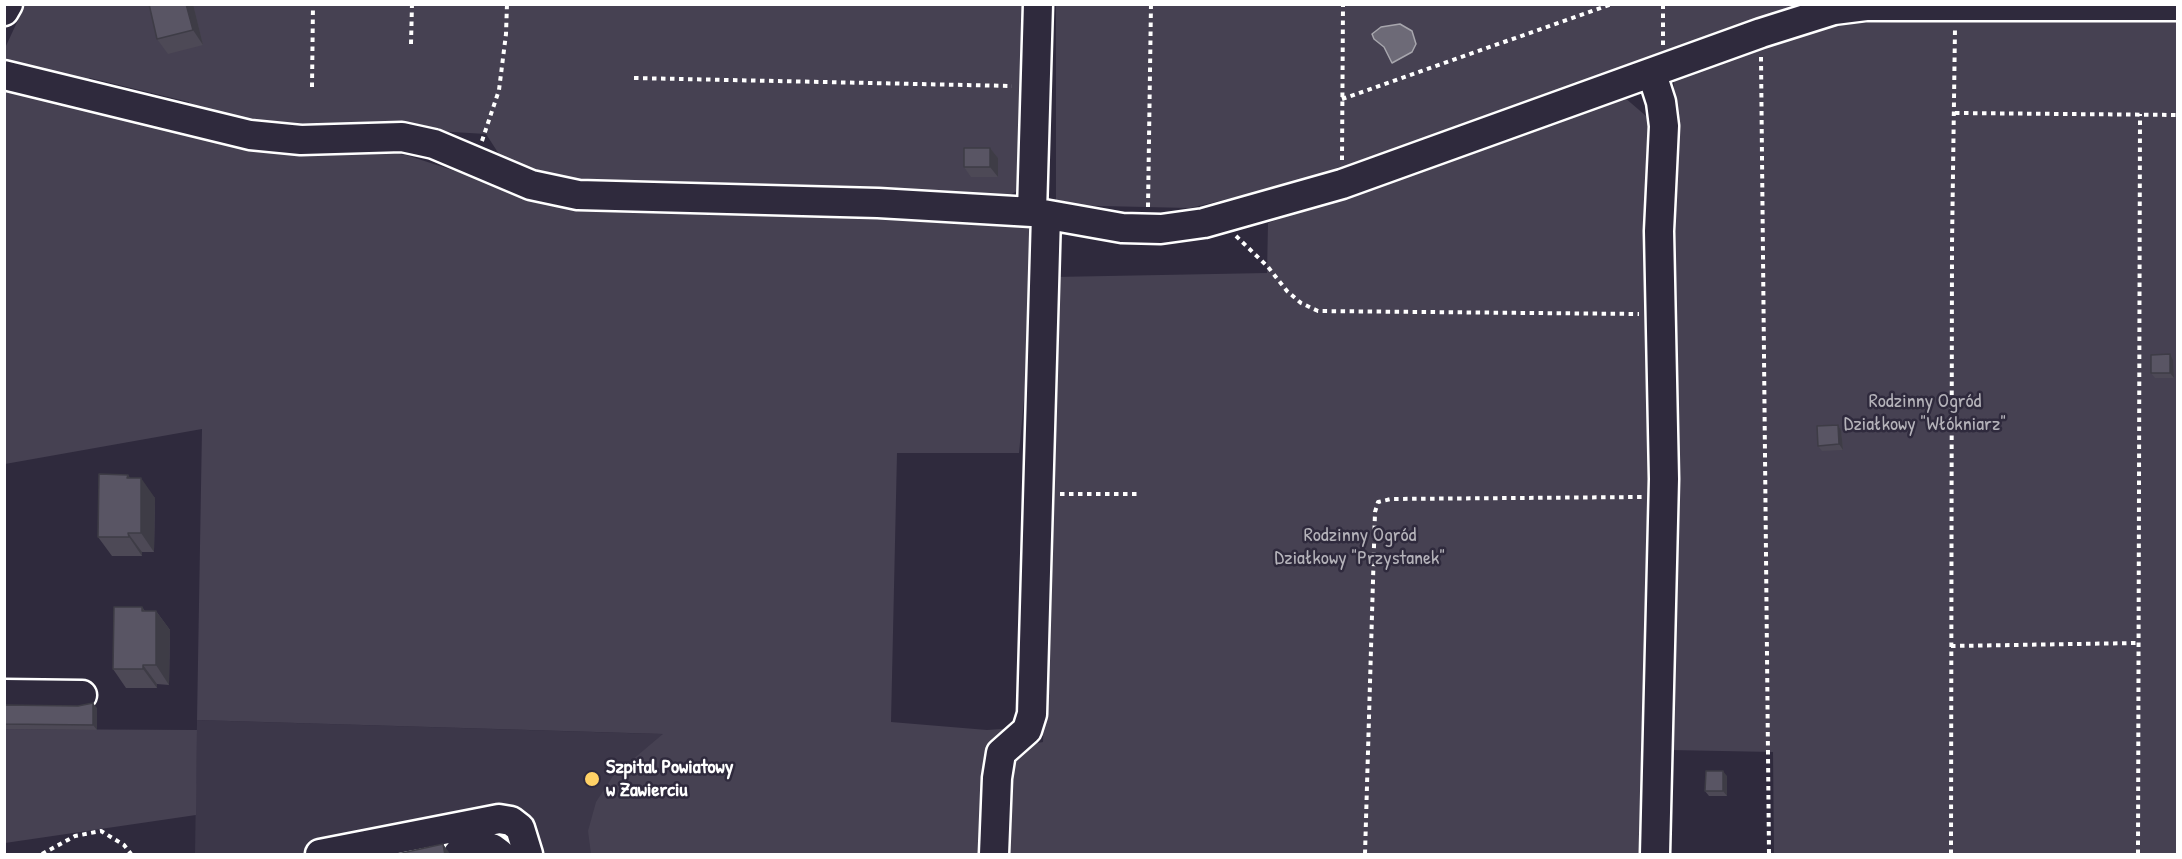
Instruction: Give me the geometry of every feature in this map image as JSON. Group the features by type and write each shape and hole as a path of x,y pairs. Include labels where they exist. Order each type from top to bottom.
{"street":[{"path":"4,11 8,4"},
{"path":"994,855 997,778 1001,753 1027,730 1032,714 1039,493 1038,4"},
{"path":"4,75 250,135 293,140 402,137 434,144 531,185 578,195 878,203 1039,214 1122,228 1161,229 1218,219 1342,184 1761,33 1834,10 1866,6 2178,6"},
{"path":"1655,855 1664,496 1659,231 1664,126 1657,72"},
{"path":"4,694 82,695"},
{"path":"320,855 400,827 499,819 511,821 520,828 528,855"},
{"path":"458,855 480,846 492,848 500,855"}],"path":[{"path":"312,87 313,4"},
{"path":"411,44 412,4"},
{"path":"470,160 486,134 499,90 507,4"},
{"path":"1148,229 1151,4"},
{"path":"1342,184 1343,4"},
{"path":"1342,99 1612,4"},
{"path":"1657,72 1663,4"},
{"path":"1951,855 1952,244 1955,7"},
{"path":"1761,33 1769,855"},
{"path":"634,78 1037,86"},
{"path":"1955,113 2178,115"},
{"path":"2138,855 2140,114"},
{"path":"1218,219 1268,267 1300,303 1318,311 1661,314"},
{"path":"1039,493 1141,494"},
{"path":"1365,855 1375,513 1378,502 1391,499 1664,496"},
{"path":"1951,646 2137,643"},
{"path":"42,855 75,836 101,831 124,845 131,855"}],"shaded area":[{"path":"1400,24 1412,31 1416,44 1412,52 1392,63 1384,47 1374,39 1372,34 1381,27"},
{"name":"Szpital Powiatowy w Zawierciu","path":"197,720 990,744 987,854 195,854"}],"green space":[{"path":"25,5 1028,5 1023,188 996,202 562,184 506,165 486,134 197,117 189,102 90,78 79,88 8,63 5,58 5,48"},
{"path":"1056,5 1810,5 1342,172 1190,208 1056,205"},
{"name":"Rodzinny Ogród Działkowy \"Włókniarz\"","path":"1955,20 2177,20 2177,854 1774,854 1773,752 1670,750 1674,78 1838,24"},
{"name":"Rodzinny Ogród Działkowy \"Przystanek\"","path":"4,87 248,151 369,150 406,155 532,196 1031,222 1037,234 1034,294 1019,453 897,453 891,722 987,730 1015,728 1028,745 1043,742 1054,277 1267,273 1268,223 1624,97 1653,122 1647,854 591,854 588,831 596,802 613,776 663,734 197,720 202,429 5,464"},
{"path":"4,729 197,730 196,815 5,843"}],"building":[{"path":"149,4 186,4 193,30 157,39"},
{"path":"964,148 990,148 990,167 964,167"},
{"path":"2170,354 2170,373 2151,373 2151,355"},
{"path":"1838,425 1839,444 1818,446 1817,426"},
{"path":"99,474 141,478 141,533 128,533 129,537 98,537"},
{"path":"114,607 142,607 142,611 156,611 156,665 143,665 143,669 113,669"},
{"path":"93,703 93,725 4,724 4,705 78,706"},
{"path":"1706,771 1723,771 1723,791 1705,791"},
{"path":"443,844 445,855 393,855"}],"place":[{"name":"Szpital Powiatowy w Zawierciu","path":"592,779"}]}
